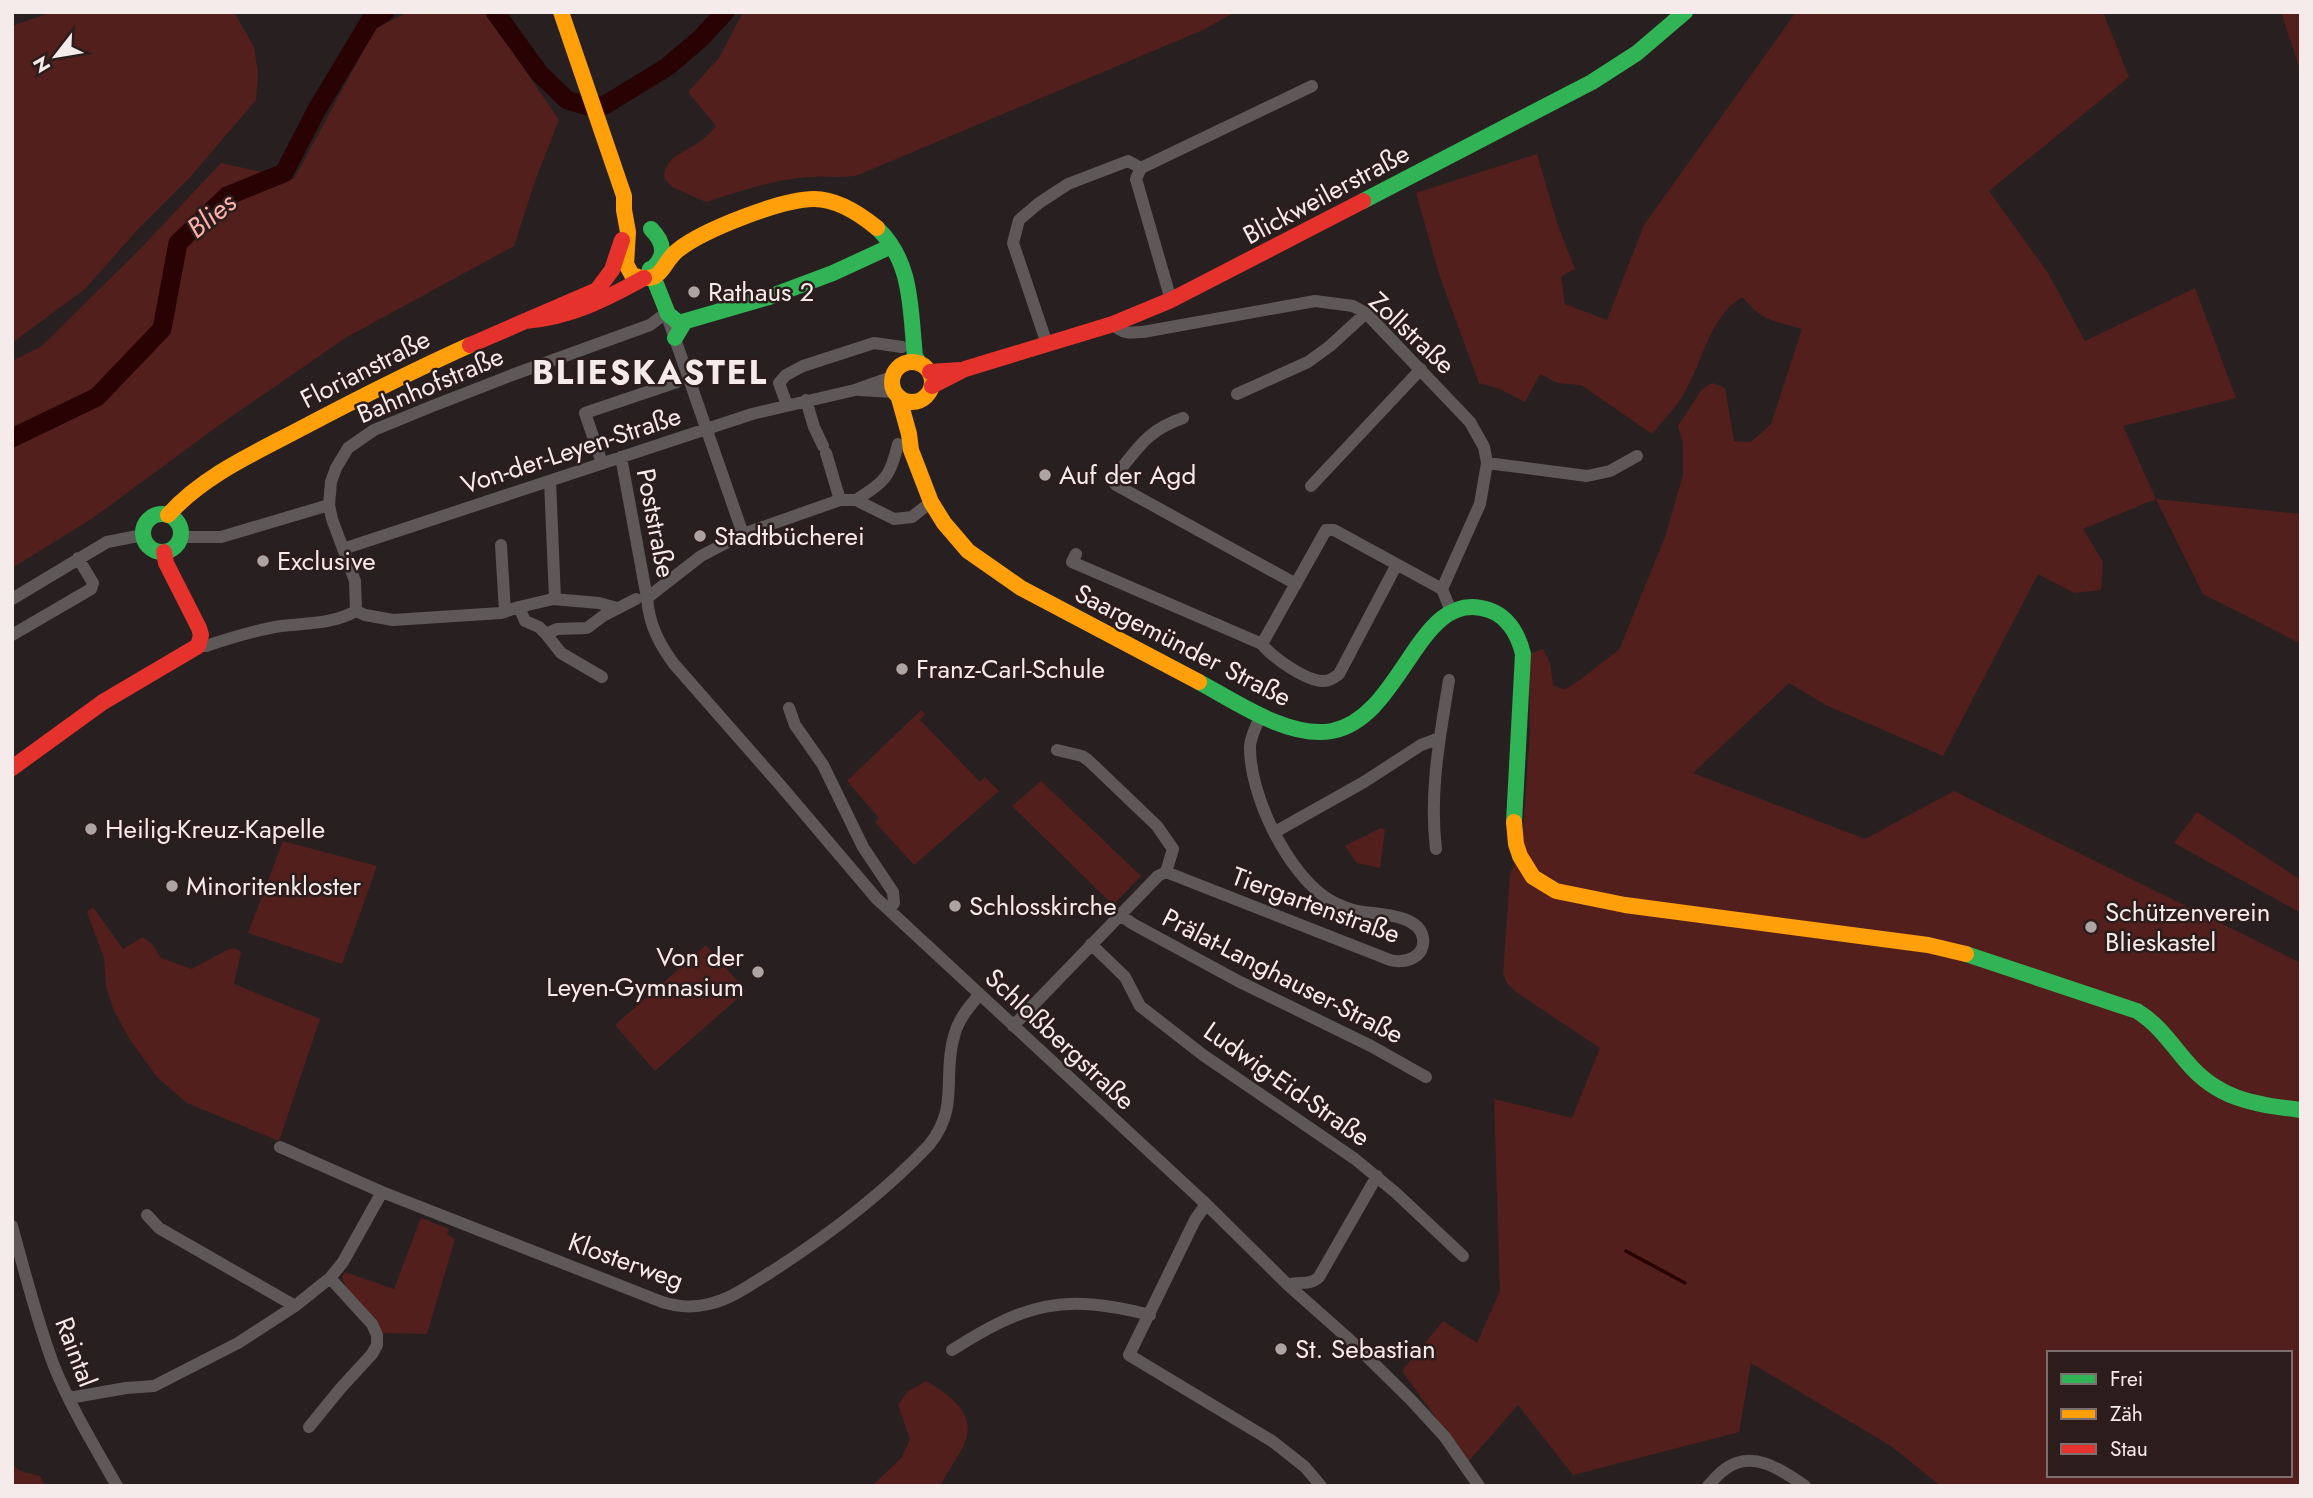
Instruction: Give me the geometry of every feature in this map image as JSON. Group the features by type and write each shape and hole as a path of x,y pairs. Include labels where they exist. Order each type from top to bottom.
{"main road":[{"name":"Blickweilerstraße","path":"927,374 965,369 1113,324 1171,300 1592,82 1637,53 1685,12"},
{"path":"563,19 624,195 622,206 628,234 626,257 632,266 644,273 673,321 684,323 769,297 833,273 887,242"},
{"path":"525,321 540,320 614,296 660,261 663,251 660,240 649,229 632,201 624,195"},
{"path":"644,273 666,268 678,250 708,233 770,209 801,200 822,199 852,210 872,223 901,259 908,288 915,356 927,374 927,396 917,402 905,402 896,383 912,362 927,374"},
{"path":"597,290 610,273 619,244 634,230 708,233"},
{"name":"Saargemünder Straße","path":"887,242 898,286 903,356 896,383 904,439 911,450 931,502 958,540 991,569 1021,588 1261,715 1312,733 1340,729 1354,722 1380,701 1432,626 1451,611"},
{"name":"Florianstraße","path":"168,515 183,498 224,469 416,369 597,290 644,273"},
{"path":"675,338 684,323"},
{"name":"Saargemünder Straße","path":"904,439 917,402"},
{"path":"155,514 168,515 177,521 180,537 174,547 163,552 152,550 144,541 145,523 155,514"},
{"path":"12,768 103,702 191,651 193,617 163,552"},
{"path":"1451,611 1460,607 1492,610 1509,622 1516,631 1523,654 1514,815 1516,844 1525,867 1541,884 1575,897 1928,945 1971,955 2137,1011 2164,1031 2197,1074 2219,1092 2249,1104 2301,1110"}],"street":[{"path":"1171,300 1136,179 1141,168 1312,86"},
{"path":"1046,344 1012,240 1019,220 1068,184 1128,162 1141,168"},
{"name":"Zollstraße","path":"1113,324 1119,331 1143,332 1315,302 1344,303 1366,313 1479,434 1485,447 1487,463 1480,504 1442,589"},
{"path":"666,313 743,534"},
{"name":"Bahnhofstraße","path":"329,505 331,482 348,448 374,430 638,329 657,321 666,313"},
{"path":"1237,394 1254,393 1308,362 1331,346 1366,313"},
{"path":"787,405 779,383 786,375 803,366 872,344 902,347"},
{"path":"1311,486 1421,369"},
{"path":"602,463 586,413 677,382"},
{"name":"Von-der-Leyen-Straße","path":"343,549 787,405 896,383"},
{"path":"806,400 840,499"},
{"path":"1183,418 1150,433 1112,480 1116,485 1296,584"},
{"path":"856,500 886,478 904,439"},
{"path":"1487,463 1587,476 1610,471 1637,456"},
{"name":"Poststraße","path":"621,457 642,598"},
{"path":"550,484 555,599"},
{"path":"546,634 557,629 587,628 617,608 642,598 701,556 743,534 840,499 856,500 894,519 912,517 931,502"},
{"path":"180,537 221,537 329,505 331,519 355,581 356,611"},
{"path":"1262,644 1326,530 1334,530 1442,589 1451,611"},
{"path":"12,599 107,541 143,535"},
{"path":"501,545 505,612"},
{"path":"1076,554 1072,562 1262,644 1271,656 1314,680 1324,681 1339,674 1396,566"},
{"path":"12,635 91,589 93,583 78,558"},
{"name":"Schloßbergstraße","path":"642,598 660,643 674,664 876,898 1206,1204 1287,1285 1350,1340 1446,1437 1479,1486"},
{"path":"356,611 393,620 505,612 555,599 599,603 617,608"},
{"path":"519,607 525,621 539,627 561,653 602,677"},
{"path":"191,651 265,629 329,621 356,611"},
{"path":"1436,849 1433,802 1449,680"},
{"path":"789,708 795,725 823,765 863,847 890,885 895,898 889,909"},
{"name":"Tiergartenstraße","path":"1166,872 1390,960 1405,961 1417,956 1423,947 1420,929 1413,922 1351,909 1329,900 1299,871 1275,832 1258,792 1250,742 1261,715"},
{"path":"1275,832 1364,782 1421,745 1440,738"},
{"path":"1013,1026 1158,876 1166,872 1173,849 1157,826 1088,760 1057,750"},
{"name":"Prälat-Langhauser-Straße","path":"1120,915 1237,981 1371,1046 1426,1077"},
{"name":"Ludwig-Eid-Straße","path":"1091,944 1125,978 1140,1006 1203,1055 1331,1141 1377,1176 1463,1256"},
{"name":"Klosterweg","path":"280,1147 382,1192 662,1302 679,1307 695,1307 725,1299 823,1237 861,1208 929,1145 946,1118 953,1037 958,1023 979,995"},
{"path":"1287,1285 1312,1282 1319,1277 1377,1176"},
{"path":"69,1398 154,1386 237,1343 295,1306 330,1278 358,1239 382,1192"},
{"path":"1206,1204 1195,1220 1129,1355 1272,1441 1305,1466 1321,1486"},
{"path":"147,1215 159,1228 295,1306"},
{"name":"Raintal","path":"12,1226 46,1343 69,1398 117,1486"},
{"path":"309,1427 377,1345 377,1335 372,1324 330,1278"},
{"path":"952,1350 1006,1318 1038,1307 1079,1303 1150,1315"},
{"path":"1708,1486 1724,1469 1736,1463 1752,1461 1769,1463 1805,1486"}],"shaded area":[{"path":"52,12 234,12 254,47 258,73 256,100 191,176 140,227 85,289 12,343 12,26"},
{"path":"408,12 485,12 559,120 514,246 347,337 222,423 93,518 12,568 12,361 42,346 143,246 221,163 294,179 375,29"},
{"path":"743,12 1235,12 1203,30 858,175 782,181 706,202 672,187 664,178 665,171 676,156 708,135 716,126 688,92 719,58"},
{"path":"1796,12 2103,12 2129,77 1989,191 2048,273 2085,341 2195,288 2236,398 2123,426 2156,499 2083,529 2103,562 2101,590 2074,593 2038,574 1943,756 1826,705 1789,683 1693,773 1865,839 1954,791 2301,963 2301,1486 1941,1486 1891,1446 1751,1363 1739,1432 1573,1475 1518,1405 1468,1462 1402,1371 1443,1321 1477,1343 1500,1291 1494,1099 1572,1118 1600,1048 1516,992 1503,974 1510,874 1522,846 1530,732 1529,654 1543,649 1550,663 1553,685 1564,690 1619,650 1665,537 1683,475 1683,443 1678,426 1702,389 1712,383 1725,388 1734,441 1751,442 1771,424 1802,329 1764,316 1742,297 1721,317 1683,395 1652,434 1581,385 1558,383 1540,374 1525,402 1500,389 1479,383 1440,277 1416,193 1537,154 1558,226 1575,269 1561,276 1565,304 1607,320 1644,225"},
{"path":"2281,12 2301,12 2301,72"},
{"path":"2156,499 2301,514 2301,644 2203,594"},
{"path":"921,710 925,714 920,720 980,782 985,777 999,791 914,865 875,822 879,818 847,781"},
{"path":"1041,781 1141,876 1113,905 1012,806"},
{"path":"2197,812 2301,880 2301,913 2174,843"},
{"path":"1381,828 1385,830 1380,868 1357,863 1345,846"},
{"path":"283,841 377,866 342,964 248,933"},
{"path":"93,907 123,949 143,937 152,944 161,958 192,969 235,948 241,952 234,984 320,1019 279,1141 187,1103 157,1077 130,1040 114,1011 106,987 104,958 87,912"},
{"path":"706,945 746,991 655,1071 615,1025"},
{"path":"421,1218 449,1229 447,1235 455,1239 427,1334 383,1333 346,1288 342,1277 345,1272 394,1289"},
{"path":"926,1381 949,1396 962,1410 968,1427 962,1448 940,1486 872,1486 902,1457 910,1439 898,1405 907,1392"},
{"path":"12,1464 20,1471 40,1476 45,1486 12,1486"}],"waterway":[{"name":"Blies","path":"12,438 97,397 162,329 178,243 227,196 284,173 316,111 370,21 385,12"},
{"name":"Blies","path":"495,12 540,74 567,100 587,106 605,105 667,67 700,39 725,12"},
{"path":"1626,1251 1685,1283"}],"traffic: fast":[{"path":"1363,201 1592,82 1637,53 1685,12"},
{"path":"877,228 889,241 904,271 915,356 919,363"},
{"path":"651,229 659,239 662,249 660,259 652,269"},
{"path":"650,269 668,314 679,323 769,297 833,273 885,249"},
{"path":"675,338 684,323"},
{"path":"162,514 175,520 181,533 175,546 162,552 149,546 143,533 149,520 162,514"},
{"path":"1199,682 1281,724 1298,730 1332,731 1357,721 1377,703 1427,634 1445,616 1465,607 1496,613 1512,627 1523,654 1514,822"},
{"path":"1966,954 2137,1011 2158,1028 2198,1074 2224,1092 2252,1102 2301,1110"}],"traffic: slow":[{"path":"561,12 624,196 628,232 626,264 632,275 642,278 656,276 678,250 705,234 743,217 800,200 814,199 840,204 877,228"},
{"path":"168,515 214,476 248,456 385,385 470,345"},
{"path":"912,362 920,363 926,368 931,374 932,382 931,390 926,396 920,401 912,402 904,401 898,396 893,390 892,382 893,374 898,368 904,363 912,362"},
{"path":"899,398 911,450 931,502 944,523 968,551 1021,588 1199,682"},
{"path":"1514,822 1520,856 1533,877 1556,891 1625,905 1928,945 1966,954"}],"traffic: jam":[{"path":"932,386 965,369 1113,324 1171,300 1363,201"},
{"path":"470,345 597,290 612,270 622,240"},
{"path":"525,321 557,316 587,306 644,278"},
{"path":"930,372 960,370"},
{"path":"12,768 103,702 198,646 201,635 199,628 166,563 164,552"}],"place":[{"name":"Rathaus 2","path":"694,292"},
{"name":"Auf der Agd","path":"1045,475"},
{"name":"Stadtbücherei","path":"700,536"},
{"name":"Exclusive","path":"263,561"},
{"name":"Franz-Carl-Schule","path":"902,669"},
{"name":"Heilig-Kreuz-Kapelle","path":"91,829"},
{"name":"Minoritenkloster","path":"172,886"},
{"name":"Schlosskirche","path":"955,906"},
{"name":"Schützenverein Blieskastel","path":"2091,927"},
{"name":"Von der Leyen-Gymnasium","path":"758,972"},
{"name":"St. Sebastian","path":"1281,1349"}],"district":[{"name":"BLIESKASTEL","path":"650,372"}]}
